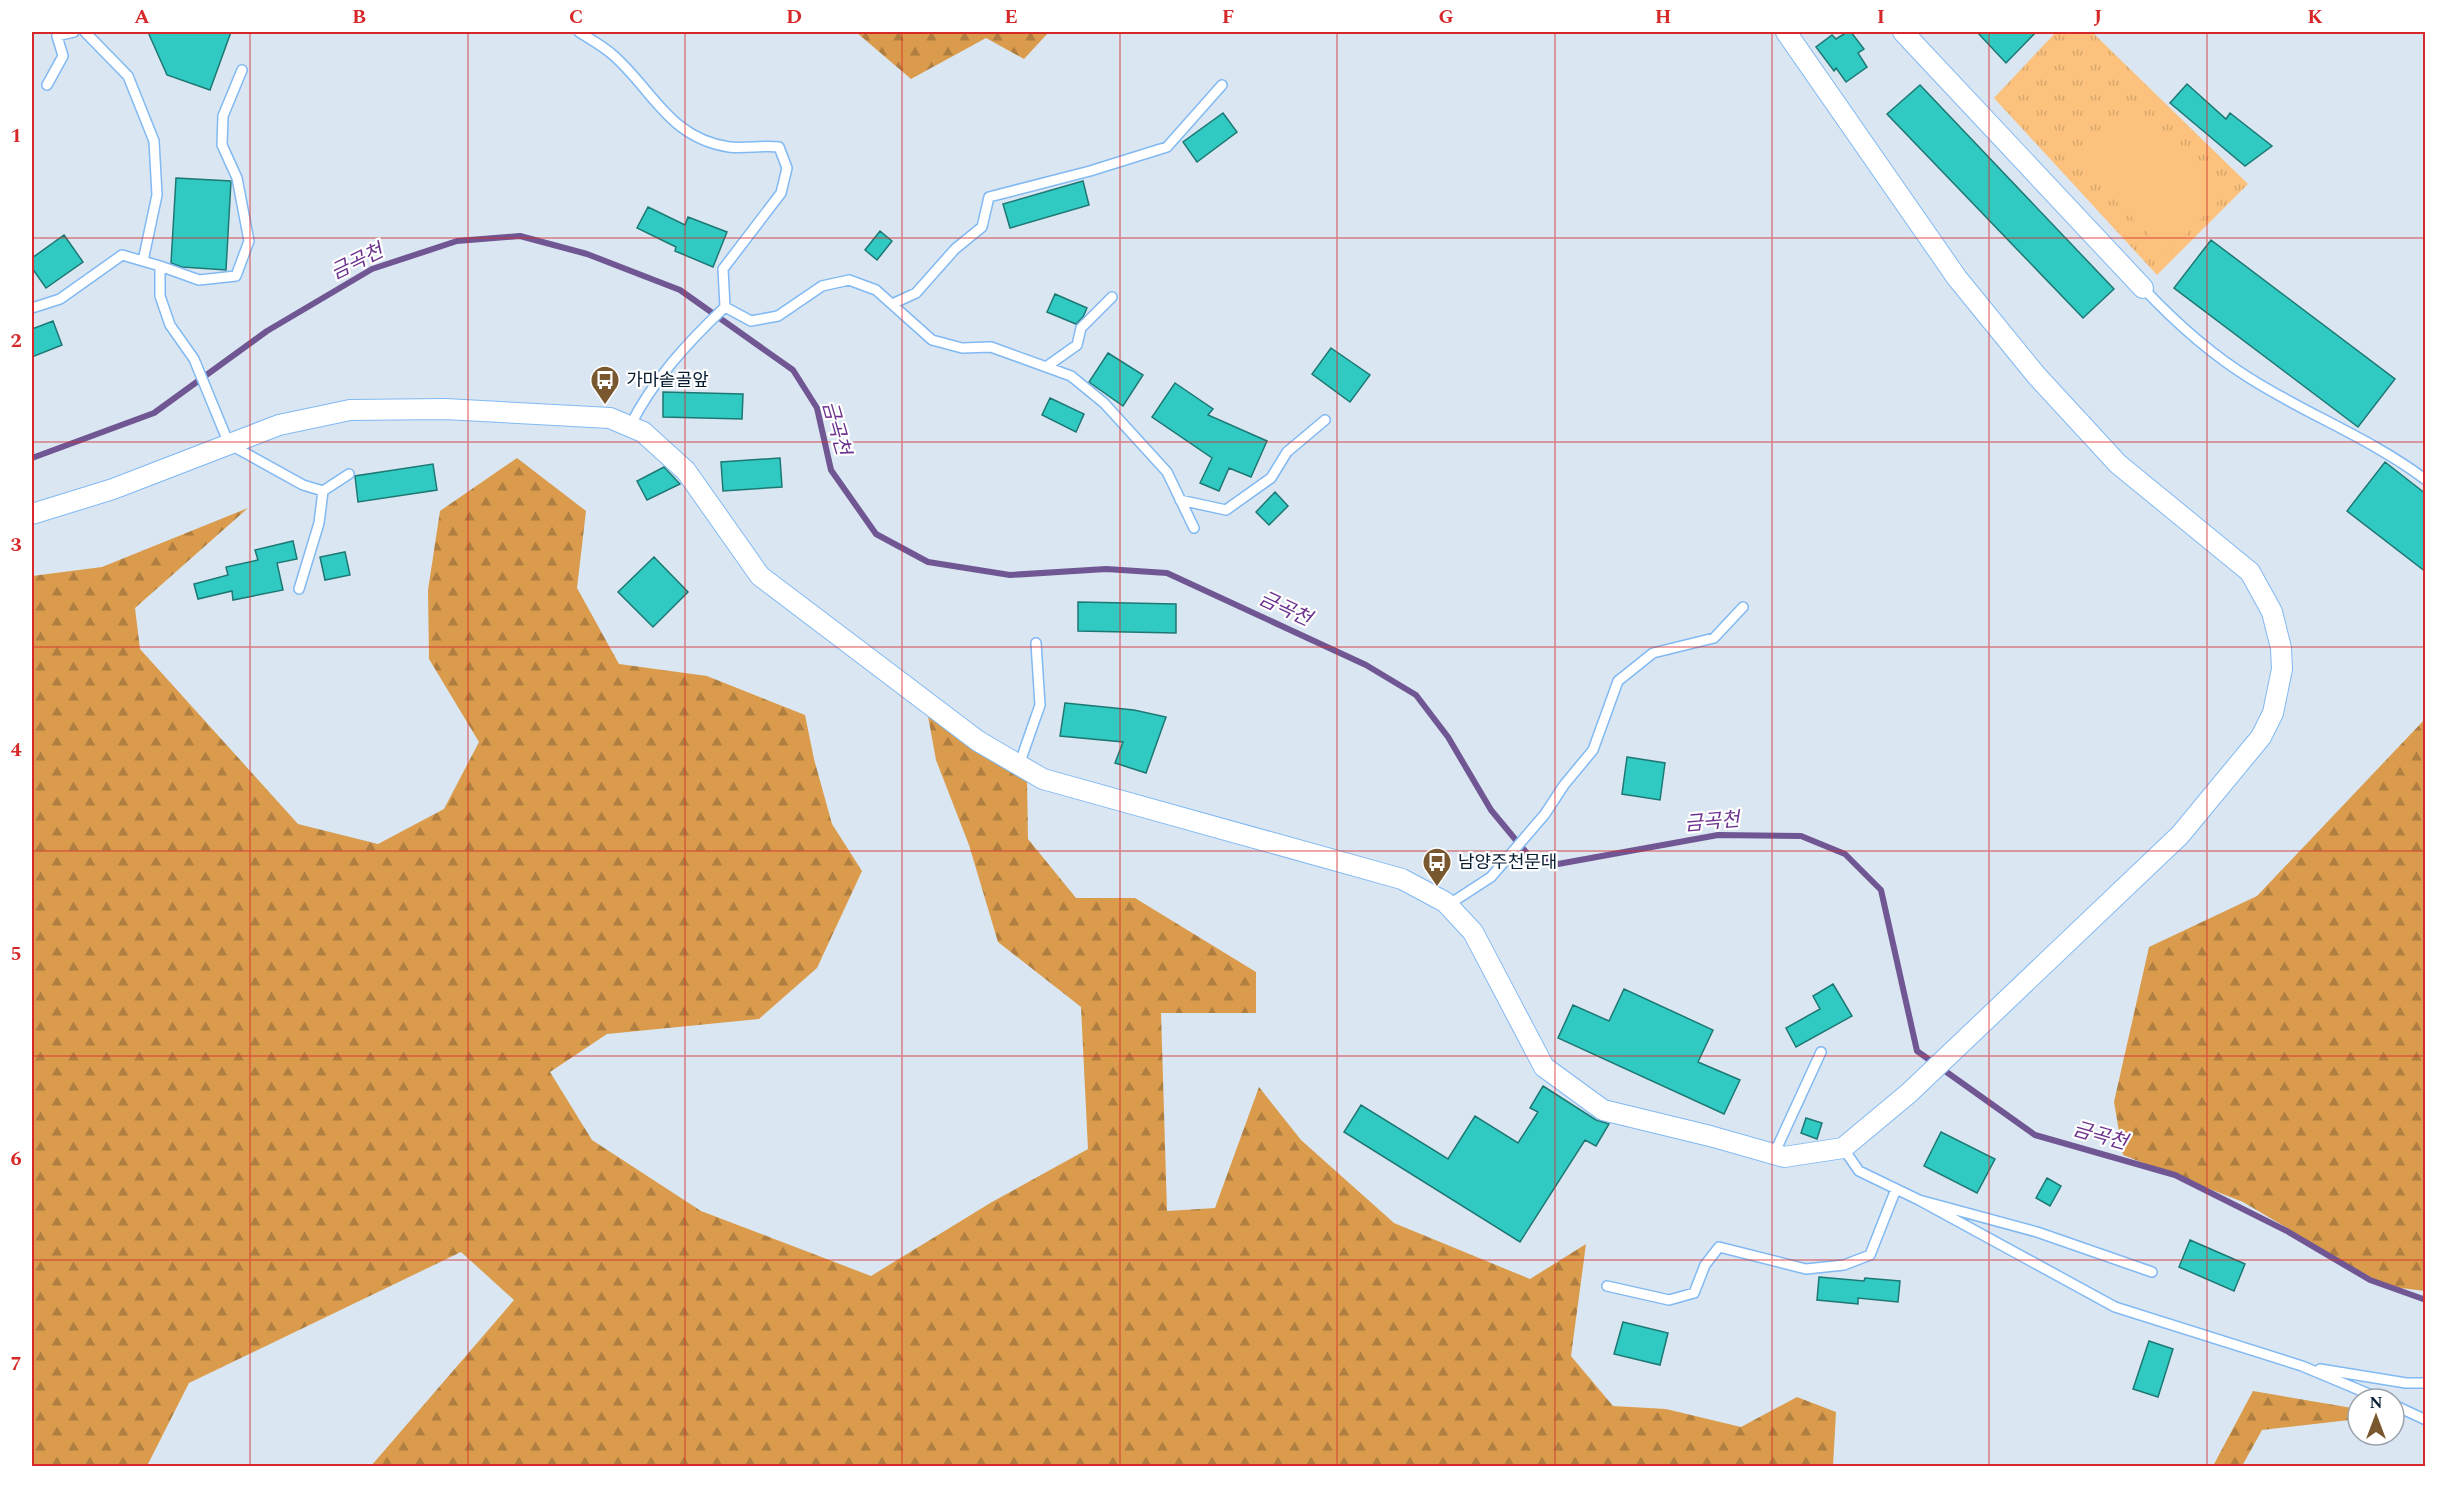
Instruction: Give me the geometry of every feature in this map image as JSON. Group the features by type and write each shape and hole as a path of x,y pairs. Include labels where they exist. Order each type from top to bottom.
{"street":[{"path":"32,514 113,489 279,425 350,410 445,409 610,418 643,432 686,471 760,576 960,728 1019,765 1043,779 1402,879 1448,905 1473,932 1545,1067 1603,1110 1784,1157 1843,1148 1909,1093 2180,835 2261,737 2272,713 2282,669 2281,648 2272,612 2250,572 2118,464 2036,375 1957,278 1786,32"},
{"path":"1903,32 2143,288"}],"lane":[{"path":"47,85 63,56 57,36 74,32"},
{"path":"85,32 128,76 154,141 157,195 143,261"},
{"path":"579,32 614,55 664,114 698,138 730,147 761,145 779,147 787,168 781,193 723,269 725,307 696,335 644,398 630,426"},
{"path":"32,307 60,299 122,255 199,280 236,276 249,241 237,178 222,145 223,116 242,70"},
{"path":"892,304 916,293 955,249 982,227 989,197 1090,171 1167,147 1222,85"},
{"path":"160,266 160,296 170,325 194,359 211,405 230,444 303,485 323,491"},
{"path":"725,307 752,321 778,316 822,286 849,280 876,290 932,340 962,348 991,347 1071,376 1104,403 1167,472 1194,528"},
{"path":"2143,288 2174,320 2249,378 2321,419 2397,458 2426,480"},
{"path":"1046,367 1077,345 1081,328 1112,297"},
{"path":"1180,500 1226,510 1271,478 1287,452 1325,420"},
{"path":"299,589 319,523 323,491 349,474"},
{"path":"1448,905 1491,877 1545,814 1564,785 1593,750 1618,681 1653,653 1714,638 1743,607"},
{"path":"1019,765 1040,705 1036,643"},
{"path":"1774,1154 1821,1052"},
{"path":"1843,1148 1859,1171 1919,1200 2115,1307 2302,1366 2352,1387"},
{"path":"1607,1286 1669,1300 1694,1293 1705,1265 1719,1247 1806,1269 1844,1265 1869,1255 1896,1189"},
{"path":"1919,1200 2037,1232 2152,1272"},
{"path":"2302,1366 2406,1383 2426,1383"},
{"path":"2406,1411 2426,1420"}],"green space":[{"path":"856,32 1049,32 1024,59 986,38 911,79"},
{"path":"2056,32 2092,32 2248,184 2157,275 1994,98"},
{"path":"2130,106 2221,198 2167,254 2078,160"},
{"path":"517,458 586,511 577,588 619,664 707,676 805,715 814,759 832,824 862,871 817,968 759,1019 607,1034 550,1072 592,1140 701,1211 871,1276 992,1202 1088,1149 1081,1007 998,942 969,845 936,760 928,716 1027,780 1028,839 1076,898 1135,898 1256,972 1256,1013 1161,1013 1167,1211 1215,1208 1259,1087 1301,1140 1394,1223 1530,1279 1586,1244 1571,1356 1613,1406 1666,1409 1741,1427 1797,1397 1836,1412 1833,1466 371,1466 514,1300 461,1252 189,1383 147,1466 32,1466 32,576 102,567 248,508 135,608 140,649 298,824 378,844 444,809 479,742 429,659 428,590 440,511"},
{"path":"2425,719 2425,1291 2385,1286 2243,1202 2123,1155 2114,1102 2149,947 2257,896"},
{"path":"2253,1391 2346,1407 2346,1420 2262,1430 2242,1466 2213,1466"}],"building":[{"path":"148,32 231,32 210,90 167,75"},
{"path":"1851,32 1864,49 1858,53 1867,67 1846,82 1836,68 1834,71 1816,47 1832,35 1836,39"},
{"path":"1977,32 2036,32 2006,63"},
{"path":"2187,84 2226,119 2230,113 2272,146 2245,166 2170,103"},
{"path":"1920,85 2114,289 2083,318 1887,114"},
{"path":"1223,113 1237,132 1197,162 1183,142"},
{"path":"176,178 231,181 226,270 182,267 171,263"},
{"path":"1083,181 1089,205 1010,228 1003,204"},
{"path":"648,207 685,225 688,217 727,232 713,267 675,251 676,247 637,228"},
{"path":"880,231 892,241 877,260 865,250"},
{"path":"64,235 83,262 46,288 32,268 32,258"},
{"path":"2211,240 2395,379 2358,427 2174,288"},
{"path":"1055,294 1087,308 1083,317 1076,324 1047,312"},
{"path":"53,321 62,345 32,357 32,329"},
{"path":"1331,348 1370,375 1350,402 1312,374"},
{"path":"1108,353 1143,375 1123,406 1089,382"},
{"path":"1175,383 1213,409 1208,415 1267,441 1251,477 1229,468 1219,491 1200,483 1212,458 1152,417"},
{"path":"663,392 743,394 742,419 663,417"},
{"path":"1050,398 1084,414 1076,432 1042,415"},
{"path":"780,458 782,487 723,491 721,462"},
{"path":"2385,462 2426,494 2426,572 2347,511"},
{"path":"433,464 437,490 358,502 355,476"},
{"path":"664,467 680,484 647,500 637,481"},
{"path":"1275,492 1288,506 1269,525 1256,512"},
{"path":"293,541 297,559 277,563 283,590 233,600 232,591 198,599 194,584 228,575 226,567 258,560 255,550"},
{"path":"345,552 350,575 325,580 320,557"},
{"path":"654,557 688,592 653,627 618,592"},
{"path":"1078,602 1176,604 1176,633 1078,631"},
{"path":"1065,703 1134,710 1166,717 1146,773 1115,763 1123,742 1060,736"},
{"path":"1627,757 1665,763 1660,800 1622,794"},
{"path":"1833,984 1852,1016 1796,1047 1786,1028 1820,1009 1813,996"},
{"path":"1624,989 1713,1030 1698,1062 1740,1080 1724,1114 1558,1038 1573,1005 1609,1021"},
{"path":"1543,1086 1596,1120 1609,1124 1596,1146 1585,1140 1520,1242 1344,1132 1361,1105 1448,1159 1475,1116 1518,1143 1538,1112 1530,1108"},
{"path":"1806,1118 1822,1123 1817,1139 1801,1133"},
{"path":"1941,1132 1995,1159 1977,1193 1924,1166"},
{"path":"2047,1178 2061,1186 2050,1206 2036,1198"},
{"path":"2190,1240 2245,1264 2234,1291 2179,1267"},
{"path":"1819,1277 1900,1281 1898,1302 1858,1298 1858,1304 1817,1300"},
{"path":"1623,1322 1668,1333 1660,1365 1614,1354"},
{"path":"2149,1341 2173,1349 2158,1397 2133,1389"}],"waterway":[{"name":"금곡천","path":"32,458 154,413 267,331 372,269 457,241 520,236 587,254 680,290 793,370 817,408 831,470 876,534 928,562 1010,575 1106,569 1167,573 1366,665 1416,695 1448,737 1491,810 1530,857 1558,864 1718,835 1801,836 1845,854 1881,890 1917,1051 2035,1135 2175,1175 2287,1231 2370,1280 2426,1300"}],"place":[{"name":"가마솥골앞","path":"605,406"},
{"name":"남양주천문대","path":"1437,888"}]}
